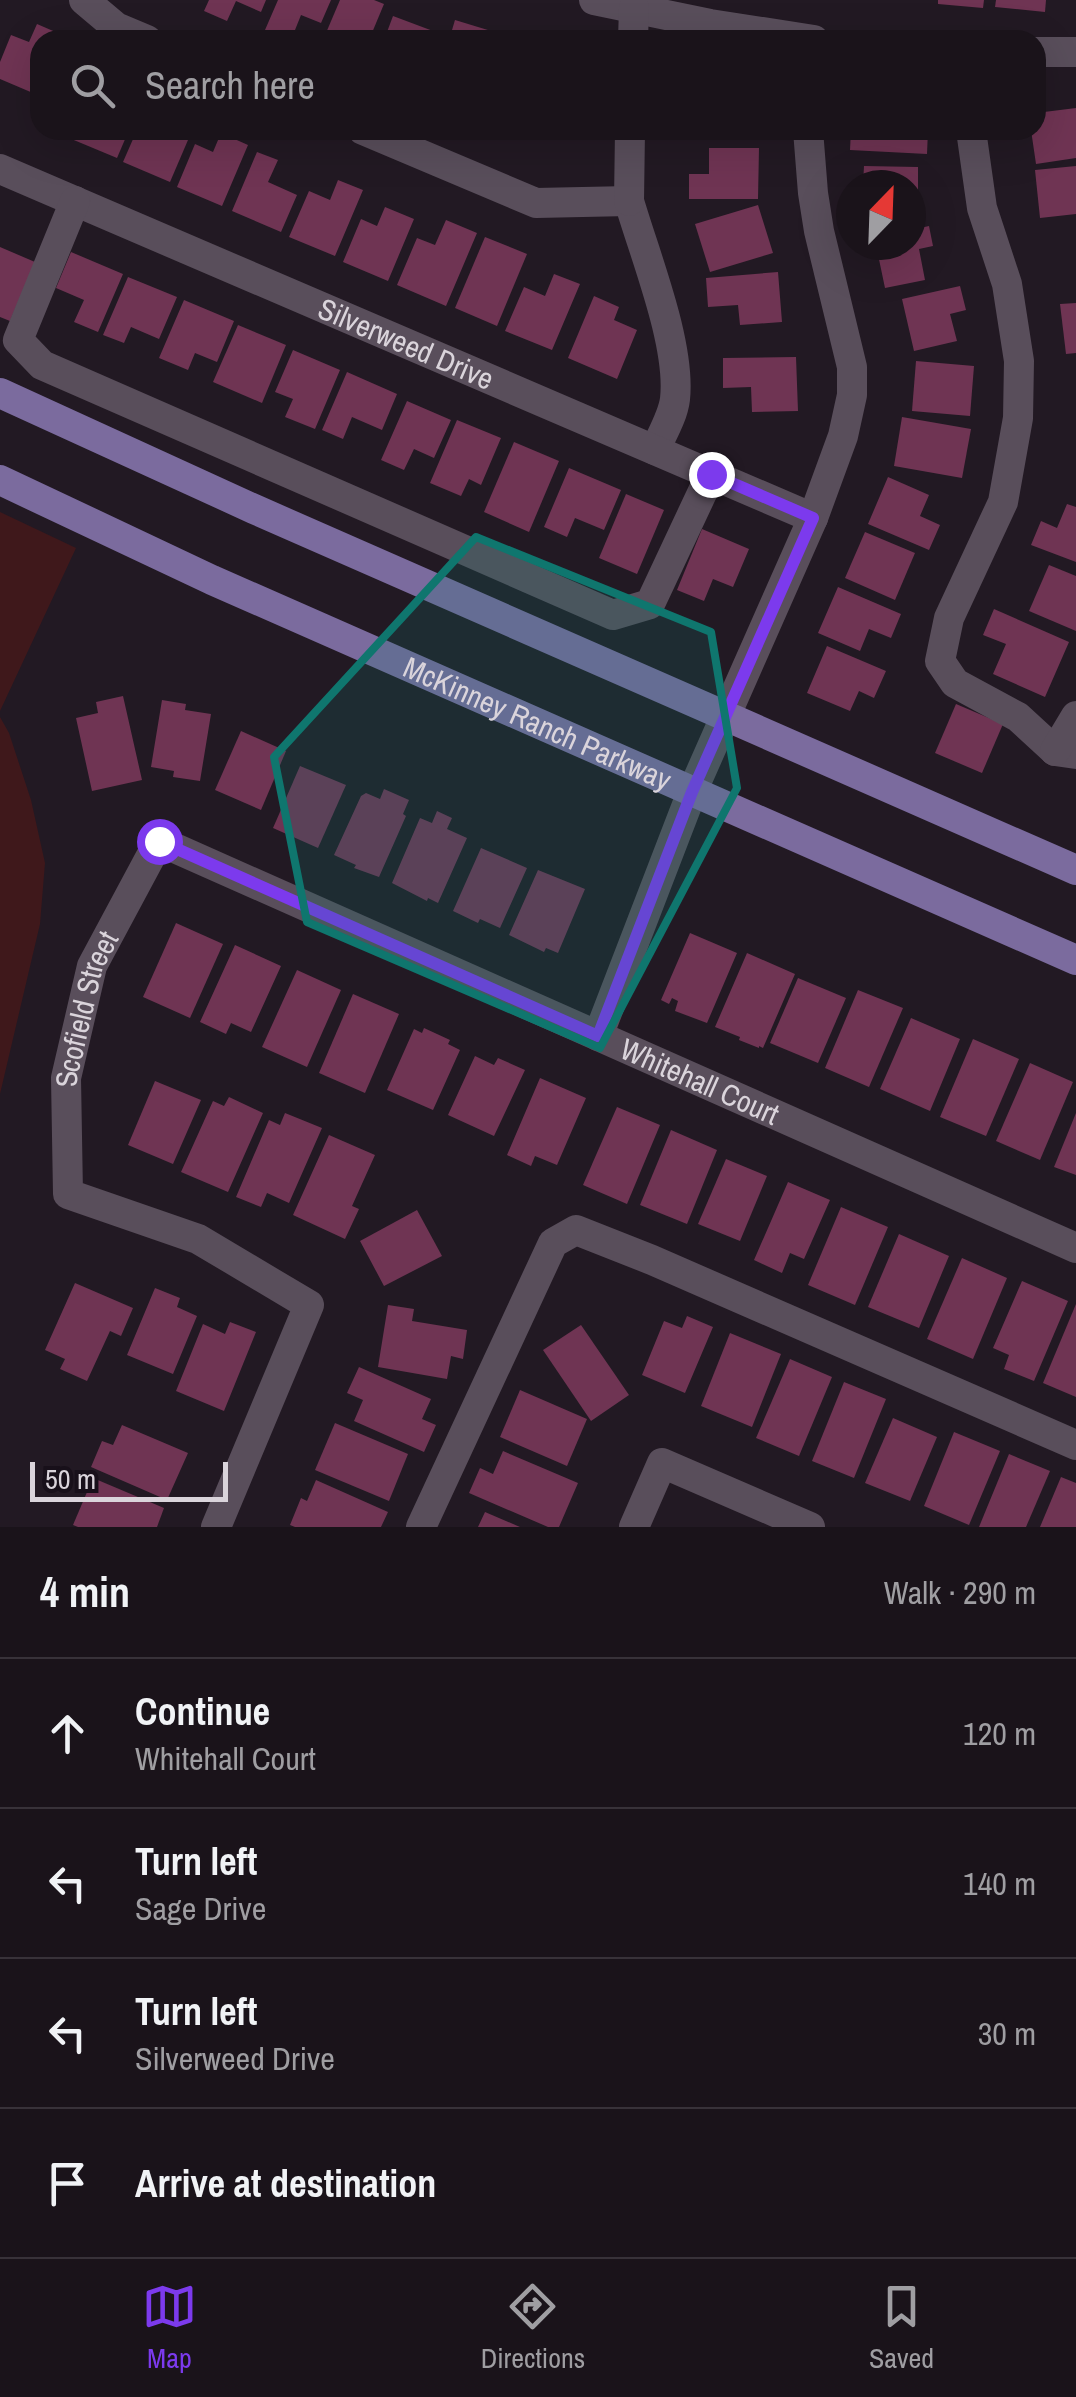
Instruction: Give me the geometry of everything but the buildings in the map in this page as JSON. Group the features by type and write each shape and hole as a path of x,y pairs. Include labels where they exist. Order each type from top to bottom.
{"main road":[{"path":"0,393 227,497 1076,870"},
{"name":"McKinney Ranch Parkway","path":"0,480 212,580 1076,960"}],"street":[{"path":"84,0 123,30"},
{"path":"594,0 747,30"},
{"path":"633,30 634,8"},
{"path":"1046,52 1076,52"},
{"path":"386,140 536,203 628,201"},
{"path":"630,140 628,201 676,367 675,404 655,450"},
{"path":"598,1036 692,792 813,518 844,436 852,395 852,367 819,231 809,140"},
{"path":"972,140 982,208 1008,284 1019,361 1018,418 1003,502 949,618 940,661 955,683 1018,716 1065,752 1076,716"},
{"name":"Silverweed Drive","path":"0,169 813,518"},
{"path":"75,202 18,340 42,364 613,614 650,604 711,474"},
{"name":"Whitehall Court","path":"159,841 1076,1248"},
{"name":"Scofield Street","path":"159,841 92,966 66,1078 68,1194 198,1239 309,1305 216,1527"},
{"path":"421,1527 553,1243 576,1230 1076,1445"},
{"path":"634,1527 662,1463 810,1527"}],"highlighted area":[{"path":"476,537 711,632 737,788 600,1048 307,922 274,757"}],"shaded area":[{"path":"0,512 76,548 0,711"},
{"path":"0,717 31,800 45,863 40,924 0,1094"}],"route":[{"path":"159,841 598,1036 692,792 813,518 711,474"}]}
